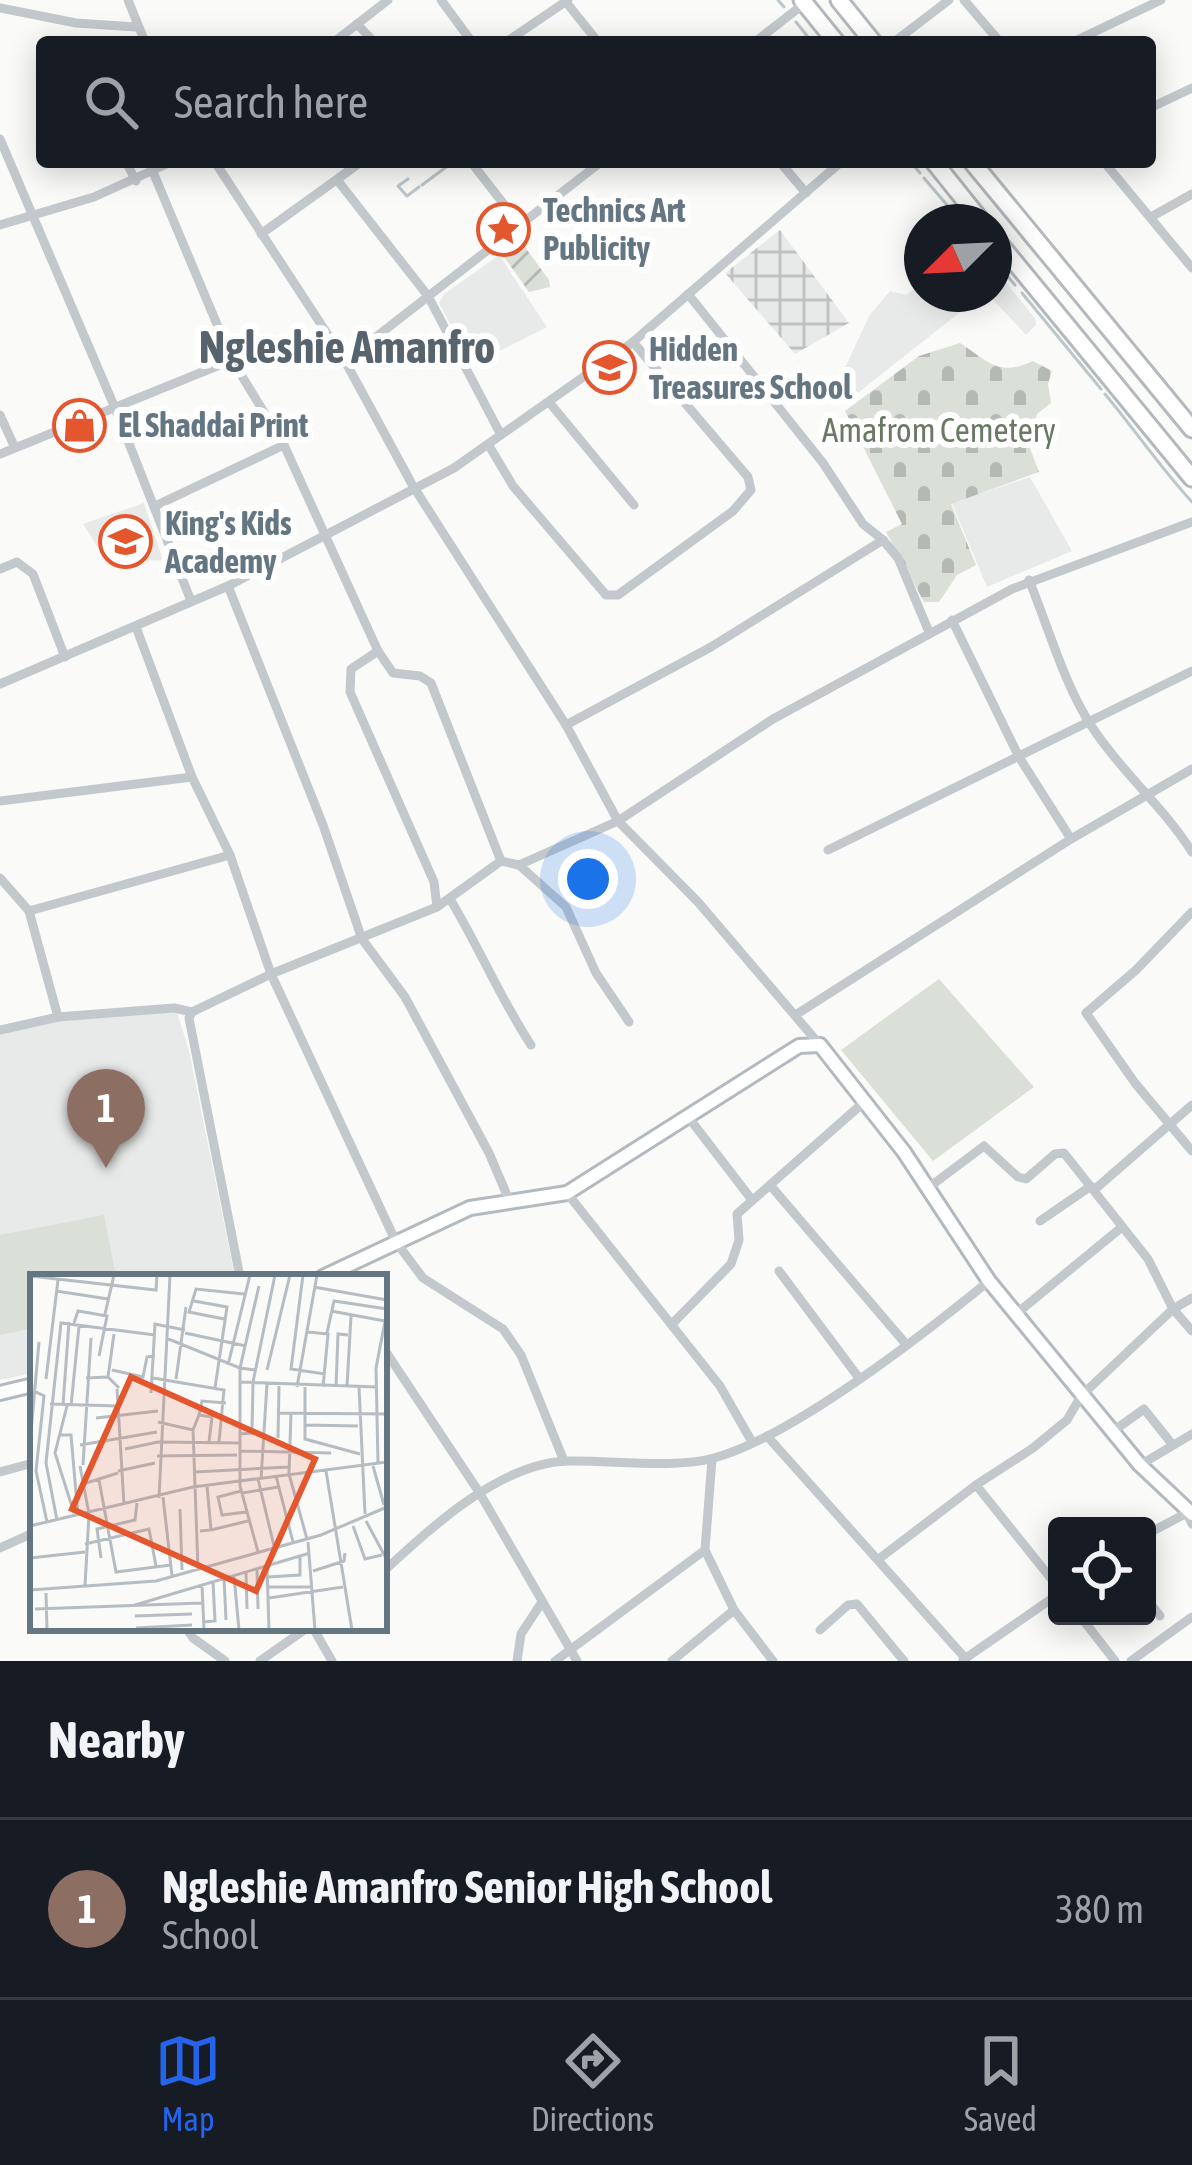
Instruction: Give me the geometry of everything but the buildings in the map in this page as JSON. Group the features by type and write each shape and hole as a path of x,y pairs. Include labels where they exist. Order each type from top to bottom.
{"highway":[{"path":"839,0 868,36"},
{"path":"803,2 831,36"},
{"path":"939,168 968,204"},
{"path":"977,168 1192,429"},
{"path":"1016,264 1040,244"},
{"path":"1012,259 1192,478"}],"street":[{"path":"128,0 141,36"},
{"path":"342,36 388,0"},
{"path":"441,0 468,36"},
{"path":"902,36 949,0"},
{"path":"964,0 995,36"},
{"path":"1086,36 1161,0"},
{"path":"515,36 567,1 593,36"},
{"path":"761,36 803,2"},
{"path":"0,8 76,23 136,27"},
{"path":"357,24 368,36"},
{"path":"1156,105 1192,88"},
{"path":"0,140 115,408 191,601"},
{"path":"129,168 136,181"},
{"path":"0,225 136,181 160,168"},
{"path":"219,168 345,361 413,486 566,725 618,821 698,902 796,1014 904,1152 988,1281 1140,1465 1190,1517 1156,1530"},
{"path":"261,234 354,168"},
{"path":"476,168 520,225"},
{"path":"345,361 593,168"},
{"path":"785,168 806,193"},
{"path":"0,684 229,586 454,468 633,342 834,168"},
{"path":"1109,168 1192,268"},
{"path":"153,172 232,360 284,445 379,651 393,674 420,676 430,683 501,861"},
{"path":"338,181 428,296 502,435"},
{"path":"1151,217 1192,194"},
{"path":"688,294 823,463 863,524 898,558 928,632"},
{"path":"0,454 232,360 327,334"},
{"path":"488,444 519,494 606,595 618,596 733,511 751,490 738,464 633,342"},
{"path":"549,402 634,505"},
{"path":"0,415 15,448"},
{"path":"155,506 284,445"},
{"path":"518,865 618,821 772,719 1029,580 1192,522"},
{"path":"566,725 711,647 883,540"},
{"path":"0,569 17,562 33,574 65,657"},
{"path":"1029,580 1089,723 1160,806 1192,852"},
{"path":"229,586 323,825 362,939 405,998 489,1153 509,1200"},
{"path":"952,620 1019,757 1071,839"},
{"path":"136,627 192,776 230,855 271,974 396,1242 423,1278 502,1329 521,1354 564,1461"},
{"path":"379,651 351,669 350,692 434,882 437,907"},
{"path":"828,850 1192,671"},
{"path":"796,1014 1071,839 1192,769"},
{"path":"0,801 192,776"},
{"path":"29,911 230,855"},
{"path":"239,1274 195,1055 192,1012 408,915 437,907 501,861 518,865 566,907 596,973 628,1022"},
{"path":"0,878 29,911 58,1017"},
{"path":"450,899 486,959 503,1002 531,1045"},
{"path":"1192,912 1136,970 1086,1012 1135,1083 1192,1151"},
{"path":"0,1030 58,1017 174,1008 192,1012"},
{"path":"331,1274 470,1208 568,1193 799,1046 820,1045"},
{"path":"672,1324 731,1264 739,1240 737,1214 863,1103"},
{"path":"1040,1221 1092,1188 1192,1105"},
{"path":"689,1118 752,1200"},
{"path":"928,1188 984,1147 1018,1178 1027,1178 1055,1154 1064,1153 1148,1259 1173,1309 1192,1331"},
{"path":"770,1185 905,1343"},
{"path":"568,1193 720,1386 752,1442"},
{"path":"1016,1314 1122,1227"},
{"path":"779,1271 859,1378"},
{"path":"389,1567 479,1492 526,1469 564,1461 712,1459 767,1436 859,1378 988,1281"},
{"path":"880,1558 1067,1420 1082,1396 1173,1309 1192,1298"},
{"path":"387,1354 479,1492 577,1661"},
{"path":"0,1393 30,1386"},
{"path":"1112,1432 1144,1409 1172,1444"},
{"path":"1140,1465 1192,1434"},
{"path":"767,1436 880,1558 964,1660 1048,1601"},
{"path":"712,1459 705,1550 734,1610 773,1661"},
{"path":"0,1472 30,1464"},
{"path":"976,1485 1048,1575"},
{"path":"0,1548 30,1534"},
{"path":"555,1661 705,1550"},
{"path":"517,1661 521,1634 542,1602"},
{"path":"820,1630 848,1605 857,1604 904,1661"},
{"path":"672,1661 734,1610"},
{"path":"1156,1611 1160,1616"},
{"path":"1131,1661 1192,1617"},
{"path":"1088,1625 1115,1661"},
{"path":"190,1631 225,1661"},
{"path":"260,1661 305,1631"},
{"path":"312,1631 332,1661"}],"shaded area":[{"path":"780,230 849,323 795,354 725,273"},
{"path":"499,255 547,327 472,365 439,303 444,294"},
{"path":"1012,290 1035,318 1036,325 1026,335 1005,312 1012,312"},
{"path":"890,291 904,294 904,312 960,312 859,392 842,390 839,381 869,316"},
{"path":"1030,477 1072,551 987,587 952,503"},
{"name":"King's Kids Academy","path":"144,503 163,560 108,563 83,524"},
{"path":"177,1012 234,1274 30,1274 30,1374 0,1380 0,1029 51,1019"}],"green space":[{"path":"522,243 550,287 529,292 502,254"},
{"name":"Amafrom Cemetery","path":"960,343 995,365 1011,368 1033,361 1052,371 1051,403 1037,414 1035,423 1021,425 1039,472 951,504 976,565 957,575 939,602 924,602 886,532 902,524 845,411 919,356"},
{"path":"939,979 1034,1087 933,1161 841,1050"},
{"path":"104,1215 115,1274 30,1274 30,1329 0,1335 0,1235"}],"waterway":[{"path":"778,0 784,7"},
{"path":"796,22 807,36"},
{"path":"422,185 445,168"},
{"path":"916,168 920,173"},
{"path":"924,178 946,204"},
{"path":"408,179 398,186 407,196 419,187"},
{"path":"1012,281 1015,285"},
{"path":"1022,293 1101,389"},
{"path":"1105,394 1192,502"}],"place":[{"name":"Technics Art Publicity","path":"504,229"},
{"name":"Hidden Treasures School","path":"610,368"},
{"name":"El Shaddai Print","path":"79,425"},
{"name":"King's Kids Academy","path":"126,542"},
{"name":"Ngleshie Amanfro Senior High School","path":"106,1168"}],"district":[{"name":"Ngleshie Amanfro","path":"347,347"}]}
